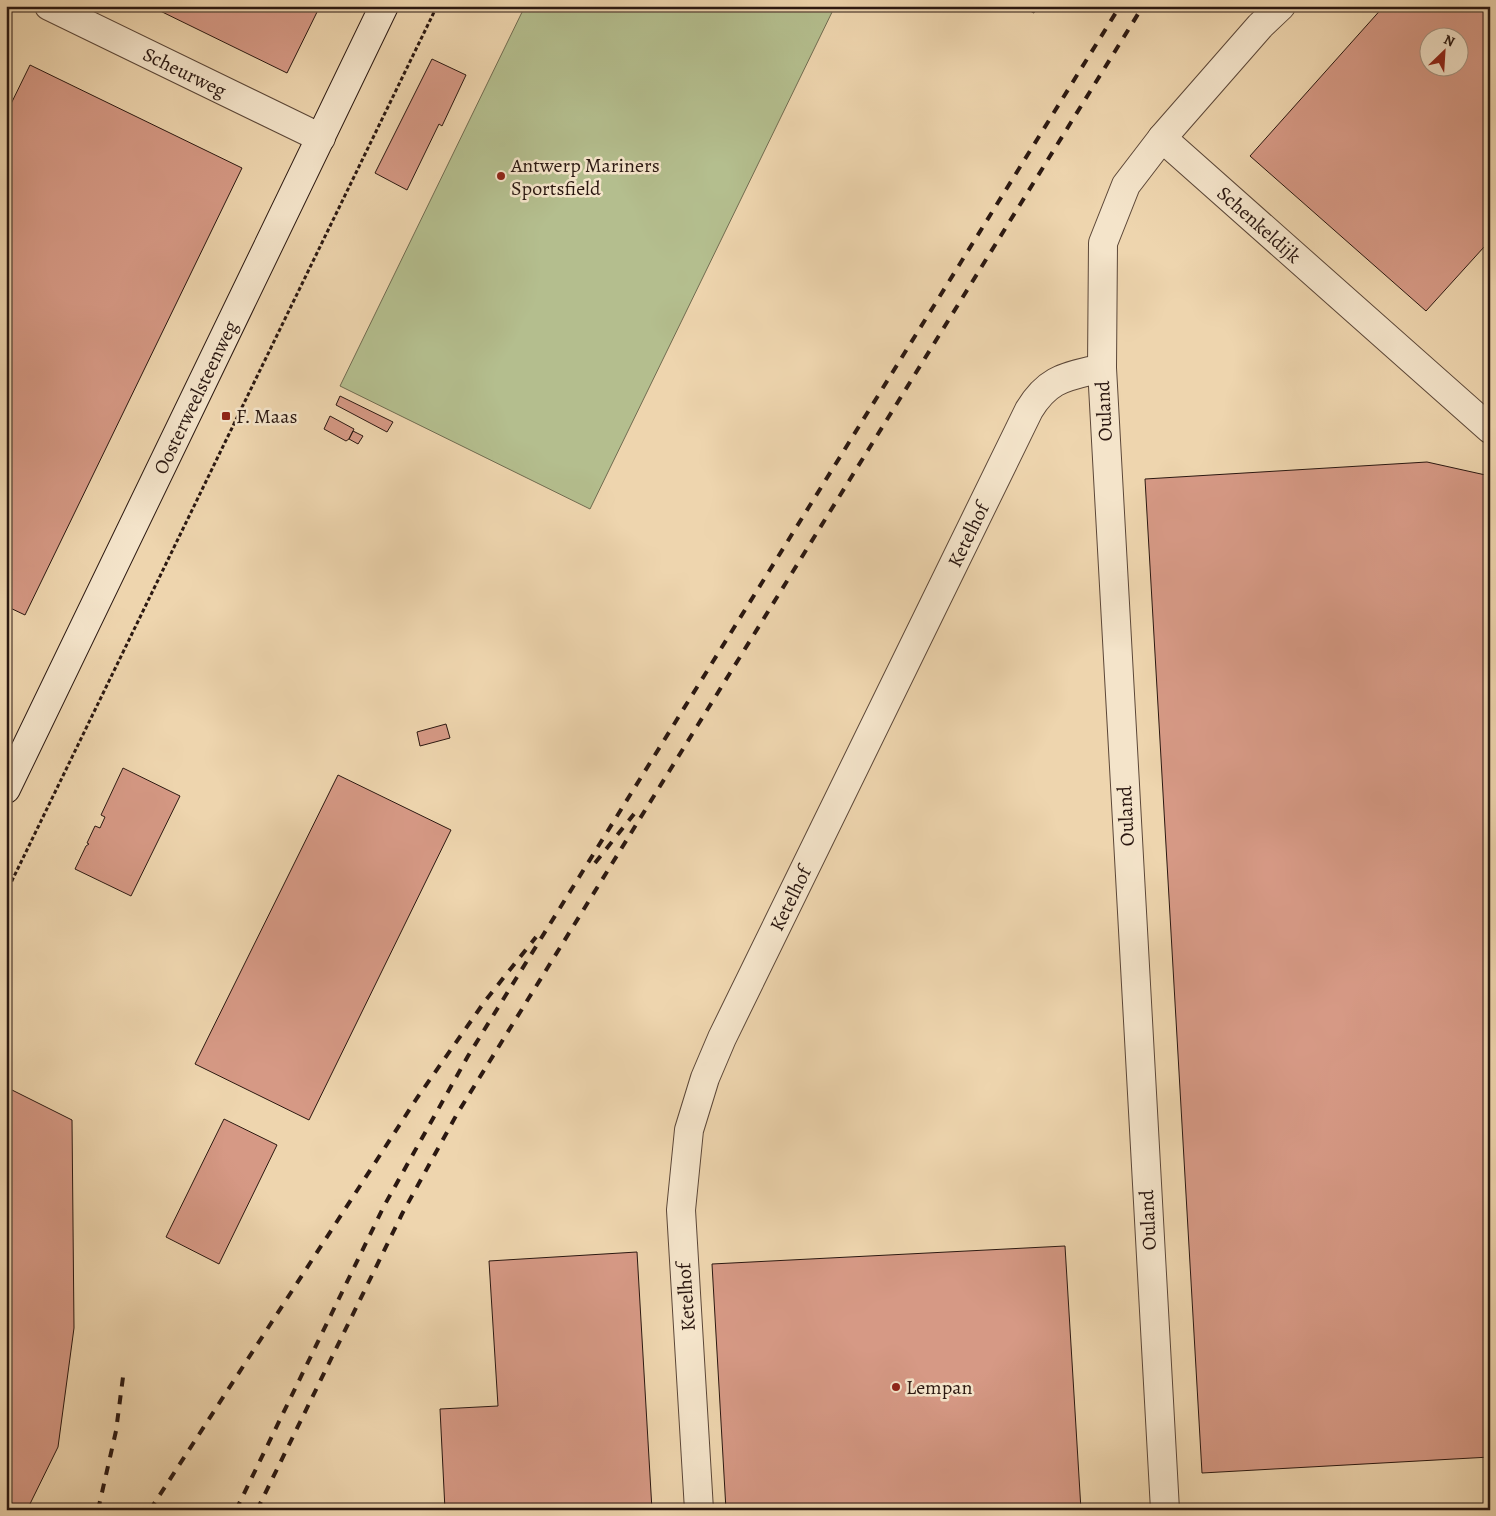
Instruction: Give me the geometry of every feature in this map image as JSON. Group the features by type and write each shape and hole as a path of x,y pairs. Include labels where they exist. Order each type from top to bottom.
{"street":[{"name":"Scheurweg","path":"49,6 321,138"},
{"name":"Oosterweelsteenweg","path":"6,789 384,6"},
{"path":"1162,138 1260,26 1281,6"},
{"name":"Ouland","path":"1162,138 1126,185 1103,243 1102,368 1165,1510"},
{"name":"Schenkeldijk","path":"1162,138 1490,429"},
{"name":"Ketelhof","path":"699,1510 681,1210 689,1130 705,1078 731,1020 1029,410 1038,394 1048,385 1066,377 1102,368"}],"path":[{"path":"6,893 437,6"}],"green space":[{"path":"525,6 835,6 590,509 340,386"}],"building":[{"path":"150,6 320,6 287,73"},
{"path":"1020,6 1037,6 1034,13"},
{"path":"1384,6 1490,6 1490,252 1484,247 1426,311 1250,156"},
{"path":"432,59 466,75 442,126 439,124 407,190 375,173"},
{"path":"30,65 242,168 25,615 6,606 6,114"},
{"path":"340,396 393,422 387,432 336,405"},
{"path":"330,416 354,429 349,439 346,441 324,429"},
{"path":"353,431 363,436 358,444 349,439"},
{"path":"1427,462 1490,476 1490,1457 1202,1473 1145,479"},
{"path":"446,724 450,738 420,746 417,732"},
{"path":"123,768 180,796 131,896 75,869 86,846 89,844 87,843 95,826 100,828 105,817 101,815"},
{"path":"338,775 451,830 309,1120 195,1064"},
{"path":"6,1087 72,1120 74,1328 58,1447 27,1510 6,1510"},
{"path":"224,1119 277,1145 219,1264 166,1237"},
{"name":"Lempan","path":"1065,1246 1081,1510 726,1510 712,1264"},
{"path":"637,1252 652,1510 445,1510 440,1409 498,1406 489,1261"}],"railway":[{"path":"236,1510 384,1206 468,1056 1120,6"},
{"path":"257,1510 402,1214 457,1114 1143,6"},
{"path":"595,863 634,814"},
{"path":"150,1510 417,1098 485,1001 536,937"},
{"path":"98,1510 116,1431 123,1377"}],"place":[{"name":"Antwerp Mariners Sportsfield","path":"501,176"},
{"name":"F. Maas","path":"226,416"},
{"name":"Lempan","path":"896,1387"}]}
